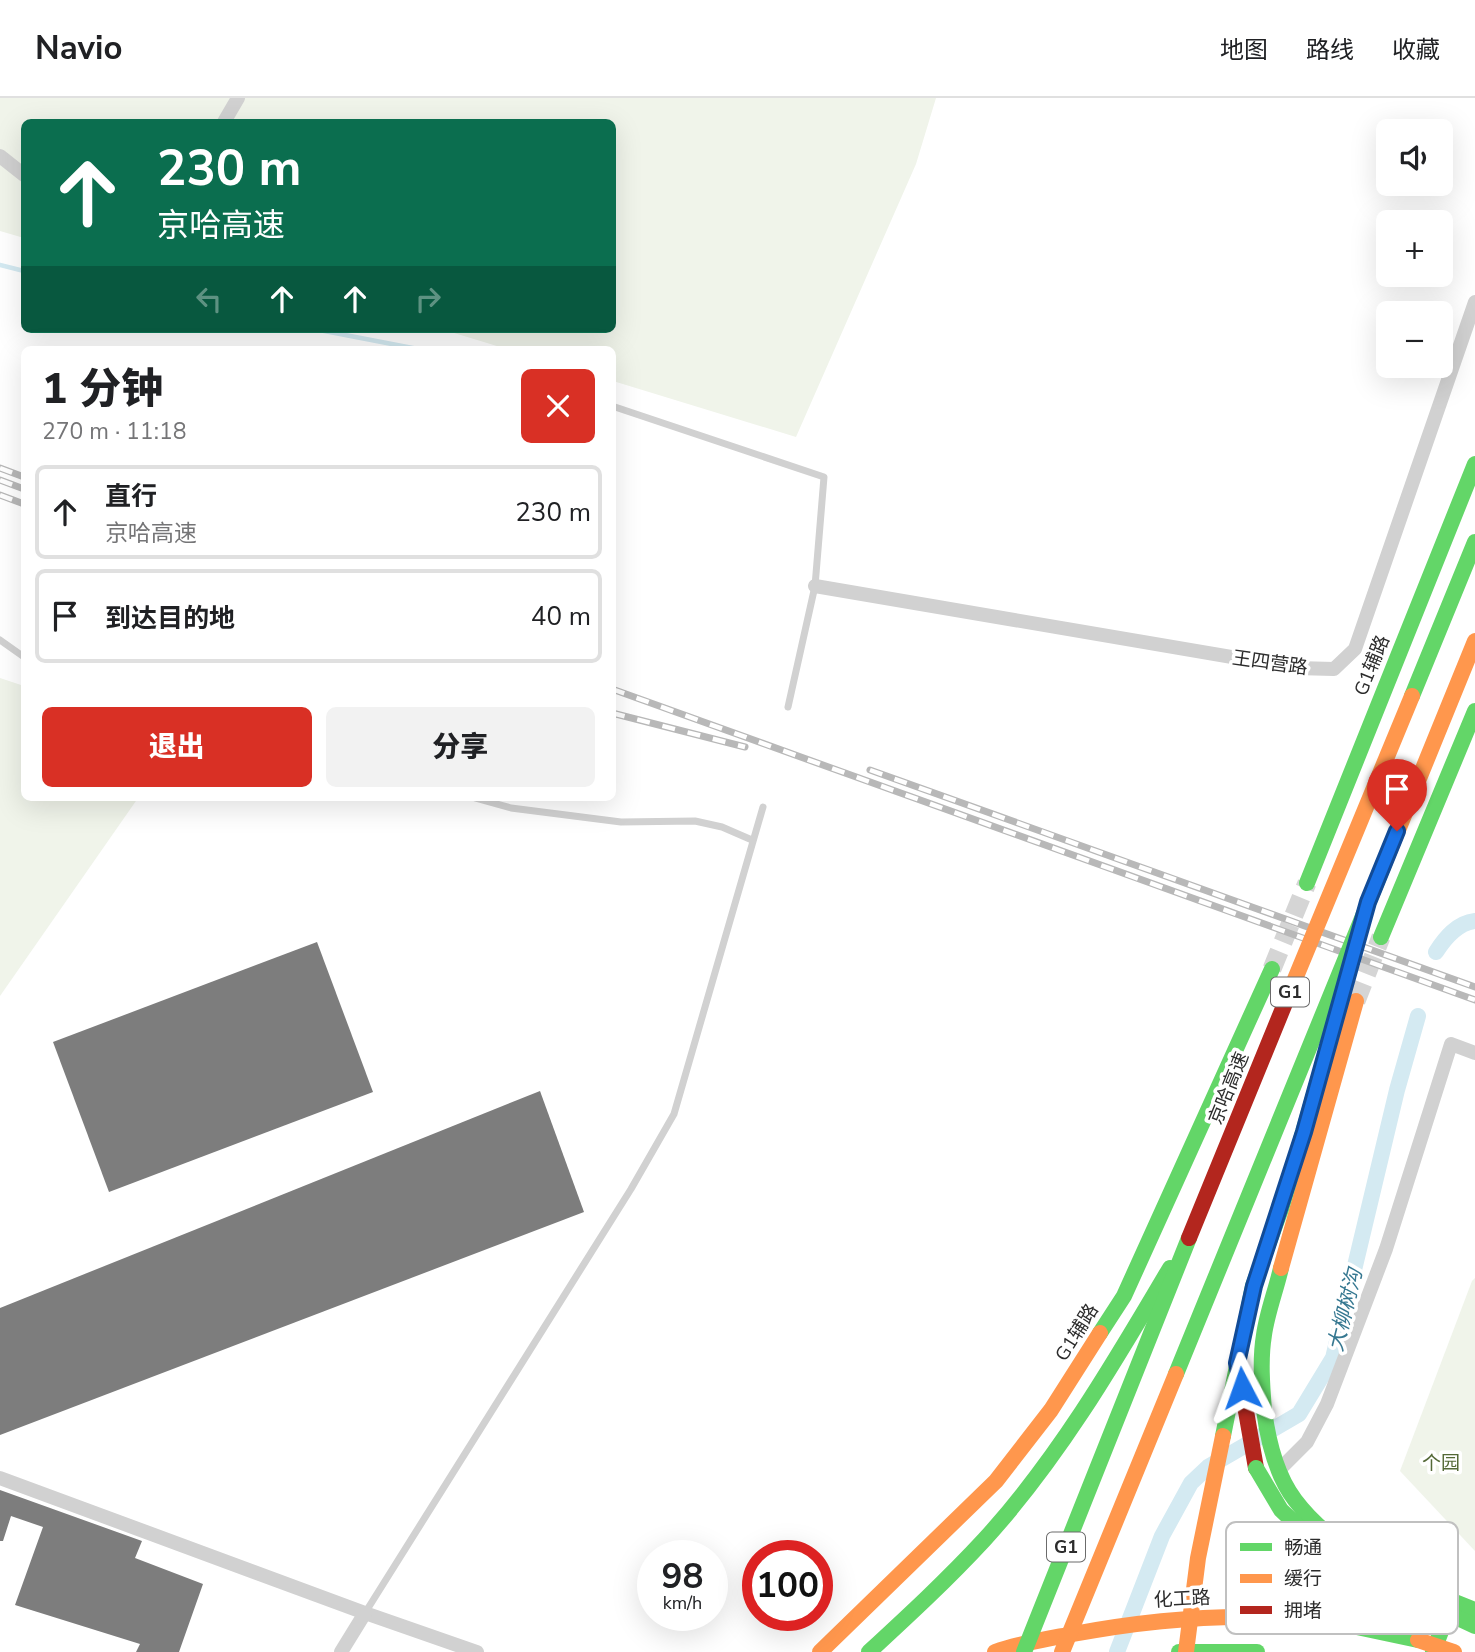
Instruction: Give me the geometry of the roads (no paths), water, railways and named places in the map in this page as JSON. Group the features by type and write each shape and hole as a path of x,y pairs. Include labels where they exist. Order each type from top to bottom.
{"main road":[{"name":"G1辅路","path":"1307,883 1475,464"},
{"name":"京哈高速","path":"1024,1652 1193,1228 1475,542"},
{"name":"G1","path":"1062,1652 1475,641"},
{"path":"1381,937 1475,712"},
{"path":"1186,1652 1198,1558 1254,1286 1304,1132 1368,902"},
{"name":"G1辅路","path":"820,1652 996,1481 1051,1410 1124,1296 1272,969"},
{"path":"1317,1522 1295,1499 1276,1463 1264,1406 1260,1362 1264,1334 1309,1164 1356,1001"},
{"path":"869,1652 926,1600 985,1539 1042,1469 1100,1387 1193,1228"},
{"path":"1237,1363 1255,1468 1281,1510 1294,1522"},
{"path":"1458,1604 1475,1610"},
{"name":"化工路","path":"995,1652 1017,1645 1155,1620 1226,1617"},
{"path":"1458,1618 1475,1626"},
{"name":"化工路","path":"1392,1634 1454,1652"},
{"path":"1433,1652 1440,1634"},
{"path":"1179,1652 1257,1652"}],"street":[{"path":"226,119 239,98"},
{"path":"0,156 21,173"},
{"name":"王四营路","path":"816,586 1296,668 1334,669 1355,649 1475,302"},
{"path":"1276,1463 1307,1442 1327,1404 1386,1249 1451,1044 1475,1053"},
{"path":"0,1478 477,1652"},
{"path":"341,1652 365,1613"}],"lane":[{"path":"616,407 824,477 816,586 788,707"},
{"path":"0,640 21,655"},
{"path":"486,801 511,808 621,821 695,821 722,827 752,841"},
{"path":"365,1613 623,1201 674,1114 763,807"}],"waterway":[{"path":"0,265 21,270"},
{"path":"335,333 402,346"},
{"name":"大柳树沟","path":"1436,952 1457,928 1475,921"},
{"name":"大柳树沟","path":"1117,1652 1162,1536 1191,1483 1208,1467 1299,1414 1333,1358 1397,1090 1418,1016"}],"tunnel":[{"path":"1272,969 1307,883"},
{"path":"1356,1001 1381,937"}],"railway":[{"path":"0,468 21,476"},
{"path":"0,480 21,488"},
{"path":"0,495 21,503"},
{"path":"616,690 1475,1000"},
{"path":"616,714 745,747"},
{"path":"870,770 1475,987"}],"park label":[{"name":"个园","path":"1441,1462"}]}
